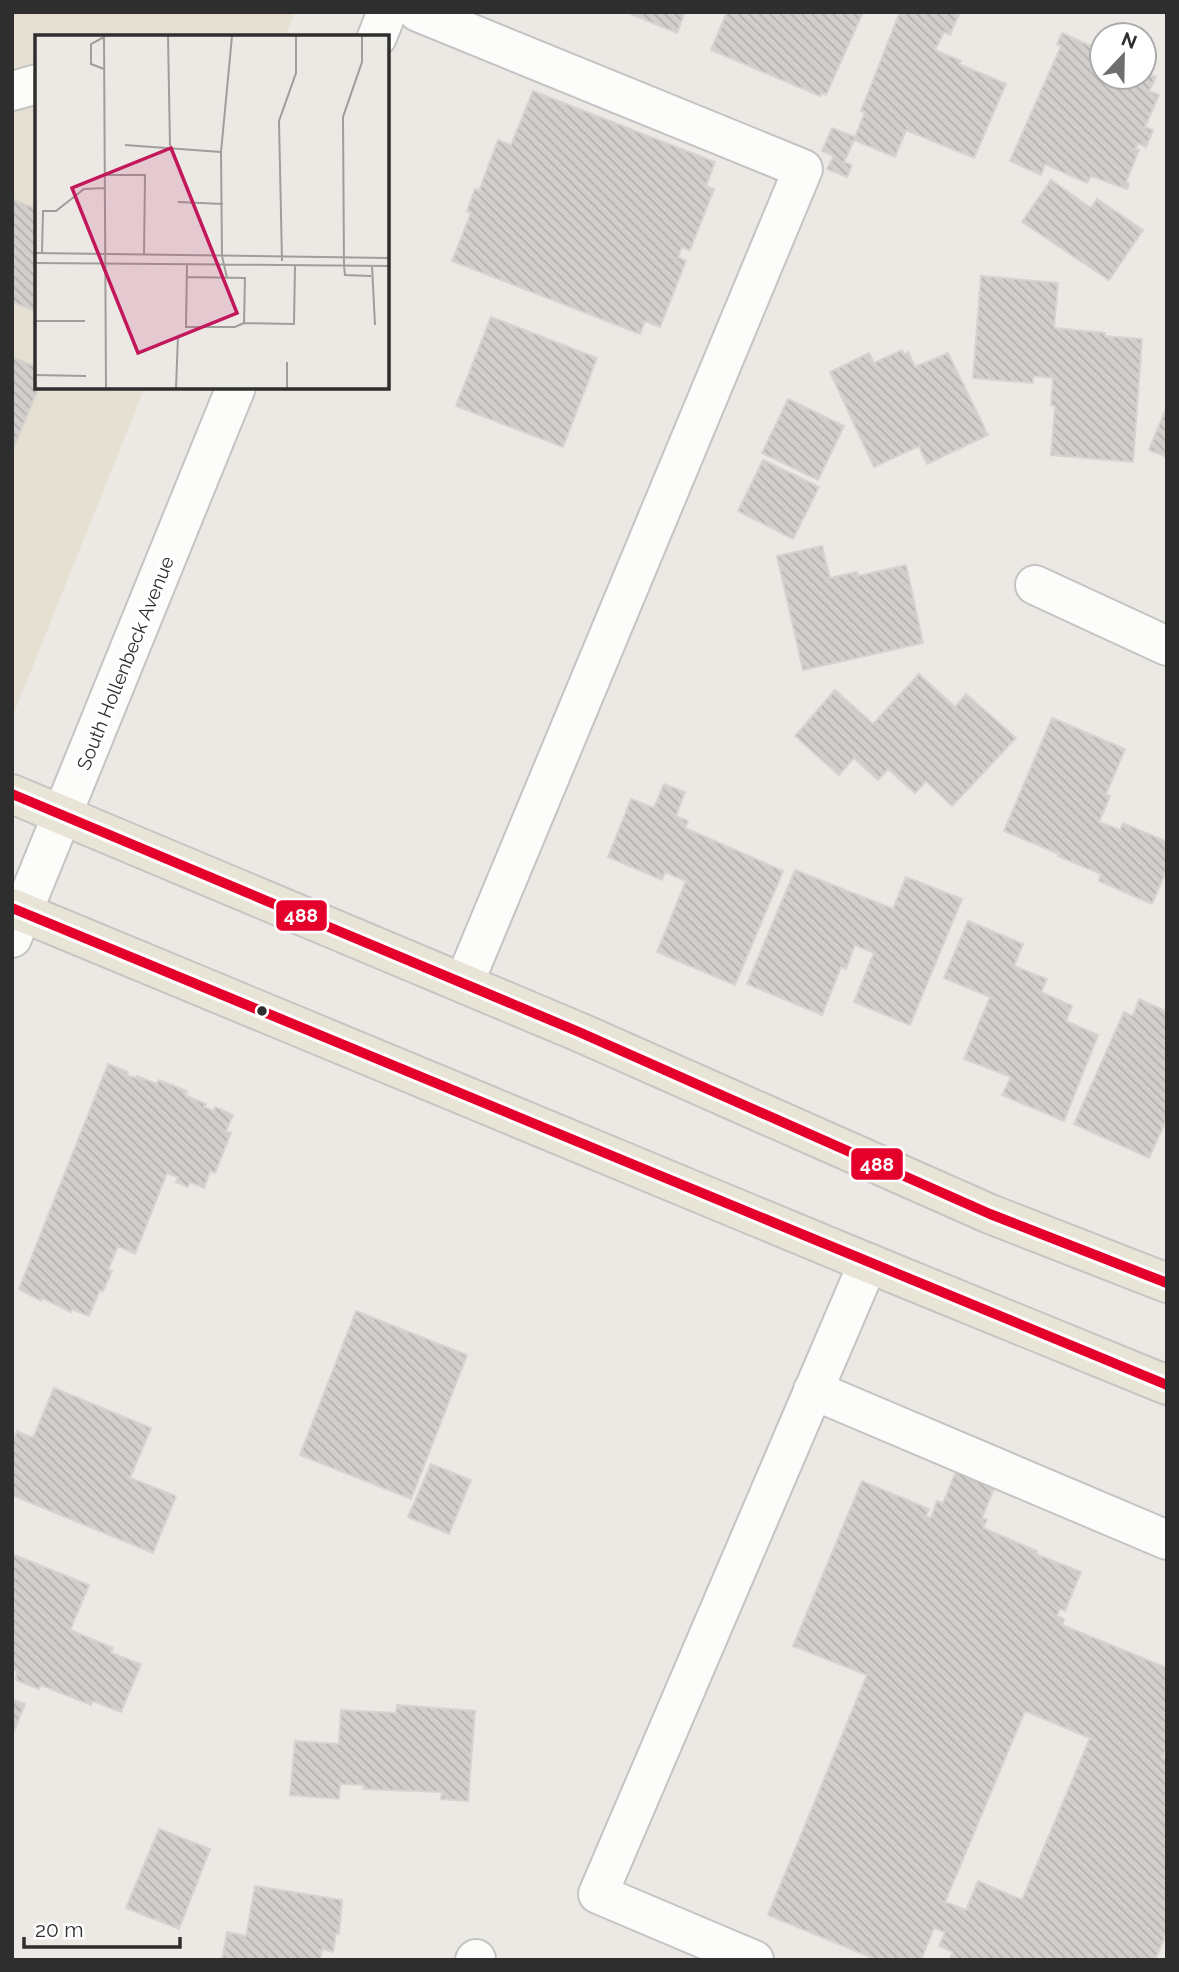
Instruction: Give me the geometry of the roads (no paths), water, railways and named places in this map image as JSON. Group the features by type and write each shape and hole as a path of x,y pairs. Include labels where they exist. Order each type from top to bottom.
{"main road":[{"path":"12,794 592,1037 990,1214 1167,1283"},
{"path":"16,920 1167,1385"}],"street":[{"path":"378,35 387,12"},
{"path":"418,12 803,169 464,983"},
{"path":"12,91 35,85"},
{"name":"South Hollenbeck Avenue","path":"16,920 63,815 236,388"},
{"path":"1035,585 1167,646"},
{"path":"754,1960 598,1894 868,1264"},
{"path":"813,1390 1167,1540"}]}
